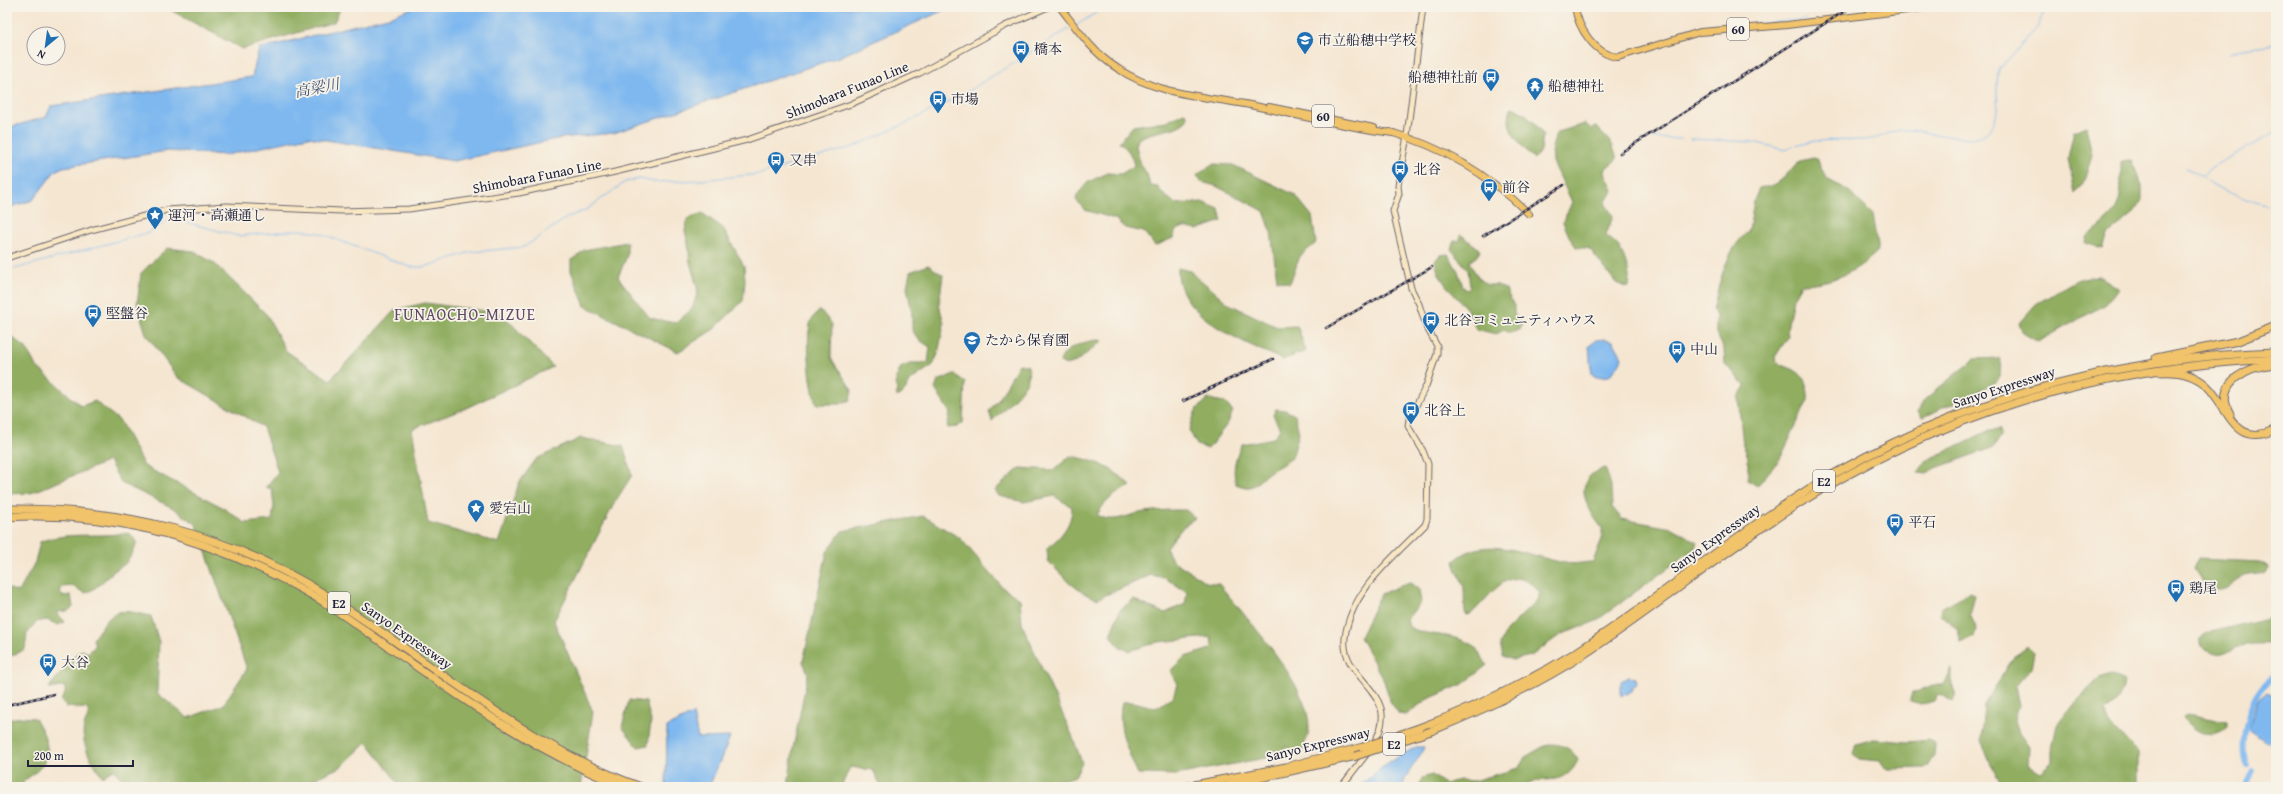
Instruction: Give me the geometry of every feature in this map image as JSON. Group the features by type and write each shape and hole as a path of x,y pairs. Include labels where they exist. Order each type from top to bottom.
{"highway":[{"path":"2079,378 2141,361 2228,344 2276,326"},
{"name":"Sanyo Expressway","path":"1184,787 1286,767 1363,747 1419,728 1498,695 1556,664 1616,625 1782,506 1888,446 1958,415 2016,396 2079,378 2166,361 2220,355 2276,352"},
{"name":"Sanyo Expressway","path":"1221,787 1356,756 1431,731 1502,700 1560,670 1619,631 1786,511 1891,452 1960,421 2044,393 2131,373 2192,364 2276,359"},
{"path":"2276,364 2252,368 2241,373 2230,385 2227,401 2231,416 2242,427 2258,430 2276,425"},
{"path":"2131,373 2169,372 2191,376 2212,391 2228,417 2237,428 2258,434 2276,429"},
{"name":"Sanyo Expressway","path":"7,509 53,509 130,518 184,531 237,549 323,593 484,704 545,742 589,765 640,786"},
{"name":"Sanyo Expressway","path":"7,517 60,517 129,525 182,537 235,555 287,580 319,599 482,712 524,738 574,765 624,787"}],"main road":[{"name":"Shimobara Funao Line","path":"7,258 90,230 167,210 227,206 342,211 409,210 519,193 615,172 747,140 851,104 920,73 1004,26 1048,7"},
{"name":"60","path":"1060,7 1095,51 1126,74 1155,87 1252,106 1294,110 1407,136 1464,162 1501,189 1529,214"},
{"path":"1341,787 1364,758 1377,738 1382,724 1378,698 1355,669 1347,654 1345,640 1348,625 1356,605 1369,584 1425,525 1427,519 1427,459 1408,426 1409,419 1430,379 1437,354 1437,346 1426,326 1419,304 1411,288 1393,211 1399,194 1398,185 1407,136 1423,7"},
{"name":"60","path":"1575,7 1578,23 1583,30 1601,50 1618,58 1700,32 1787,25 1931,7"}],"green space":[{"path":"165,7 341,7 334,22 242,49"},
{"path":"1512,107 1530,118 1543,135 1541,150 1534,159 1518,142 1511,129 1509,123"},
{"path":"1184,113 1187,115 1187,120 1182,124 1138,139 1136,146 1140,163 1147,174 1150,186 1158,187 1163,194 1176,204 1202,202 1219,209 1222,221 1197,230 1184,227 1176,230 1173,238 1155,246 1144,232 1125,228 1115,219 1085,210 1076,200 1077,195 1088,182 1108,173 1121,174 1134,166 1129,152 1119,142 1133,126 1167,121"},
{"path":"1585,124 1592,129 1595,126 1612,144 1617,159 1606,168 1605,173 1613,190 1605,203 1613,216 1606,235 1618,246 1623,255 1629,273 1628,288 1616,283 1590,249 1576,247 1563,222 1572,202 1553,162 1552,147 1557,132"},
{"path":"2086,126 2092,155 2083,183 2075,194 2068,158 2074,131"},
{"path":"1813,158 1817,159 1827,179 1850,192 1872,214 1878,251 1861,265 1843,275 1823,282 1801,284 1793,298 1787,329 1788,337 1775,357 1776,362 1798,372 1801,375 1806,383 1808,400 1780,459 1757,486 1748,480 1748,457 1743,445 1738,397 1745,386 1725,364 1724,349 1716,333 1716,317 1713,310 1721,278 1729,257 1741,238 1749,231 1754,201 1759,188 1776,184 1784,178 1797,163"},
{"path":"2131,160 2142,185 2142,200 2133,214 2108,235 2103,249 2086,243 2087,236 2108,219 2118,205 2121,188 2121,161"},
{"path":"1214,164 1233,165 1295,195 1312,216 1316,243 1300,256 1290,283 1277,280 1271,231 1264,211 1216,186 1201,182 1197,175"},
{"path":"702,213 723,228 744,266 745,281 743,301 714,329 678,352 585,306 571,271 571,261 584,250 627,242 627,256 618,277 650,318 676,323 692,309 698,291 690,262 685,231 688,219"},
{"path":"1460,234 1480,251 1477,256 1469,262 1479,279 1487,285 1498,285 1506,290 1514,306 1514,314 1522,325 1520,330 1510,333 1504,330 1496,334 1476,329 1467,309 1443,281 1435,261 1440,255 1448,254 1458,271 1463,287 1467,290 1470,287 1468,270 1451,249 1454,241 1460,241"},
{"path":"167,248 193,251 214,263 267,315 286,351 330,380 395,310 425,303 501,313 553,367 464,409 412,429 428,523 499,543 519,483 536,459 581,438 623,446 632,475 615,502 554,621 593,712 581,787 401,787 367,742 342,766 297,787 129,787 113,769 103,777 88,754 84,740 83,733 88,717 88,709 67,707 61,700 65,694 65,686 50,689 50,686 76,654 82,650 88,653 95,646 93,639 111,616 116,613 129,612 151,616 159,642 157,693 188,718 223,705 247,669 196,524 173,508 121,483 109,461 31,493 7,494 7,333 26,348 36,366 81,406 95,401 120,421 144,466 222,507 245,523 272,520 274,506 272,489 266,487 278,472 263,427 177,377 146,334 137,305 141,273"},
{"path":"928,265 943,275 939,304 944,324 938,354 933,365 910,381 905,391 897,397 896,378 901,367 913,363 928,363 930,347 918,339 912,330 912,314 907,287 910,272"},
{"path":"1178,268 1190,271 1229,304 1277,327 1297,326 1306,351 1283,360 1233,336 1216,326 1200,314 1188,301 1180,285"},
{"path":"2100,276 2118,288 2106,304 2038,342 2023,333 2019,323 2036,304 2081,278"},
{"path":"820,310 832,324 831,358 852,390 850,400 840,404 816,404 814,396 810,374 808,348 812,319"},
{"path":"1099,340 1102,341 1076,362 1066,365 1060,362 1062,357 1070,349 1082,343"},
{"path":"2001,358 2000,376 1996,382 1922,418 1918,412 1924,400 1974,359"},
{"path":"1019,364 1028,366 1029,371 1027,381 1022,389 992,421 989,411 999,399"},
{"path":"954,374 965,382 963,423 957,427 947,428 950,413 935,389 938,381"},
{"path":"1208,399 1224,402 1233,411 1228,423 1208,449 1197,445 1189,430 1196,410"},
{"path":"1276,409 1285,410 1295,415 1299,433 1292,458 1268,473 1251,487 1236,484 1234,474 1235,464 1242,444 1274,438 1280,429 1273,415"},
{"path":"2000,429 2001,436 1994,447 1936,468 1927,474 1918,473 1926,461 1990,430"},
{"path":"1070,456 1103,465 1131,486 1120,491 1104,505 1097,515 1103,518 1115,519 1150,511 1186,510 1195,518 1183,527 1166,548 1172,560 1206,582 1219,584 1274,652 1288,672 1299,692 1306,711 1309,731 1302,751 1298,752 1286,747 1276,756 1176,775 1138,774 1127,748 1122,730 1122,702 1134,702 1156,708 1173,697 1177,684 1170,671 1185,657 1210,649 1212,647 1211,637 1158,642 1129,651 1120,647 1110,635 1120,610 1134,599 1165,613 1185,604 1187,592 1165,578 1151,575 1097,599 1089,596 1070,583 1048,561 1047,548 1065,530 1072,513 1072,507 1054,496 1024,502 999,496 995,490 1020,468 1054,470"},
{"path":"1605,468 1611,485 1612,507 1622,519 1672,528 1697,542 1695,548 1596,621 1560,635 1531,656 1513,660 1503,656 1500,645 1506,631 1537,600 1540,593 1530,583 1520,579 1511,579 1502,583 1471,614 1466,615 1463,586 1454,561 1467,553 1480,548 1494,547 1523,552 1568,564 1593,562 1602,539 1602,528 1591,512 1587,503 1584,494 1584,486 1594,473"},
{"path":"923,516 960,538 1003,588 1020,599 1022,624 1072,735 1082,763 1075,777 1026,787 881,787 873,770 850,767 841,787 788,787 793,749 808,673 803,662 827,552 842,531"},
{"path":"124,533 130,534 137,542 125,564 113,572 98,586 85,593 72,586 62,587 60,593 62,596 71,595 73,607 68,611 56,612 65,622 58,625 47,620 36,622 27,634 25,649 7,658 7,588 19,592 35,562 40,542 60,537"},
{"path":"2198,559 2260,562 2269,567 2266,573 2245,576 2227,588 2219,590 2205,587 2194,568"},
{"path":"1409,582 1419,590 1421,602 1407,619 1409,627 1425,633 1449,636 1465,641 1476,649 1487,665 1463,684 1426,700 1406,715 1399,714 1390,701 1384,681 1360,637 1381,594"},
{"path":"1970,592 1975,594 1970,615 1977,629 1975,637 1961,643 1957,629 1940,614 1941,608"},
{"path":"2276,616 2276,644 2247,645 2220,654 2215,654 2201,646 2201,639 2207,633"},
{"path":"2028,647 2034,653 2031,668 2015,687 2019,705 2015,720 2019,733 2029,747 2028,766 2040,772 2052,762 2052,748 2057,725 2076,701 2099,679 2111,675 2124,681 2119,698 2105,710 2108,723 2138,753 2138,787 2004,787 1991,765 1981,740 1984,705 2015,655"},
{"path":"1951,668 1951,681 1956,692 1953,702 1940,694 1936,696 1936,701 1921,704 1910,701 1912,692 1943,685"},
{"path":"629,700 646,702 651,721 648,745 638,747 622,727"},
{"path":"2188,714 2227,722 2227,728 2221,732 2209,735 2197,731 2191,727 2183,717"},
{"path":"20,717 35,718 42,730 46,742 47,755 41,767 22,783 27,787 7,787 7,720"},
{"path":"1874,739 1908,742 1930,740 1935,746 1934,756 1926,768 1888,769 1879,761 1859,759 1853,754 1856,744"},
{"path":"1548,744 1566,747 1578,760 1573,769 1561,778 1540,781 1524,787 1419,787 1422,778 1432,775 1445,784 1459,780 1473,781 1519,768 1525,757"}],"water":[{"name":"高梁川","path":"414,7 951,7 839,57 614,133 561,138 454,161 308,137 226,155 168,151 63,167 55,171 33,200 7,208 7,128 46,117 51,106 252,77 259,49 392,16"},
{"path":"1605,339 1613,341 1622,357 1620,363 1609,376 1596,377 1592,374 1589,346 1597,340"},
{"path":"1628,677 1636,678 1637,683 1629,693 1621,696 1621,681"},
{"path":"2267,692 2276,696 2276,739 2272,745 2248,729 2258,700"},
{"path":"693,714 698,738 730,737 709,787 666,787 667,727"},
{"path":"1416,747 1424,747 1419,758 1408,773 1403,787 1358,787 1389,762"}],"waterway":[{"path":"1077,25 1105,7"},
{"path":"1690,139 1753,142 1786,150 1795,145 1817,141 1872,139 1900,130 1913,130 1962,138 1982,135 1989,130 1996,115 1997,77 1999,69 2037,28 2046,7"},
{"path":"1750,25 1807,19"},
{"path":"7,271 147,233 170,220 178,220 238,236 300,230 319,233 410,267 424,267 471,252 524,247 568,217 586,210 625,182 639,179 655,182 701,180 760,174 853,147 909,122 965,93 1072,27"},
{"path":"2231,53 2244,48 2276,44"},
{"path":"2203,176 2210,168 2276,132"},
{"path":"1651,138 1681,139"},
{"path":"2185,168 2196,173 2218,188 2243,198 2276,208"},
{"path":"2247,765 2245,758 2244,738 2252,705 2263,686 2276,674"},
{"path":"2246,787 2253,771"}],"railway":[{"path":"1620,153 1851,7"},
{"path":"1483,236 1564,185"},
{"path":"1326,328 1432,267"},
{"path":"1183,401 1273,359"},
{"path":"7,705 54,694"}],"place":[{"name":"市立船穂中学校","path":"1305,55"},
{"name":"橋本","path":"1021,64"},
{"name":"船穂神社前","path":"1491,92"},
{"name":"船穂神社","path":"1535,101"},
{"name":"市場","path":"938,114"},
{"name":"又串","path":"776,175"},
{"name":"北谷","path":"1400,184"},
{"name":"前谷","path":"1489,202"},
{"name":"運河・高瀬通し","path":"155,230"},
{"name":"堅盤谷","path":"93,328"},
{"name":"北谷コミュニティハウス","path":"1431,335"},
{"name":"たから保育園","path":"972,355"},
{"name":"中山","path":"1677,364"},
{"name":"北谷上","path":"1411,425"},
{"name":"愛宕山","path":"476,523"},
{"name":"平石","path":"1895,537"},
{"name":"鶏尾","path":"2176,603"},
{"name":"大谷","path":"48,677"}],"district":[{"name":"FUNAOCHO-MIZUE","path":"465,314"}]}
